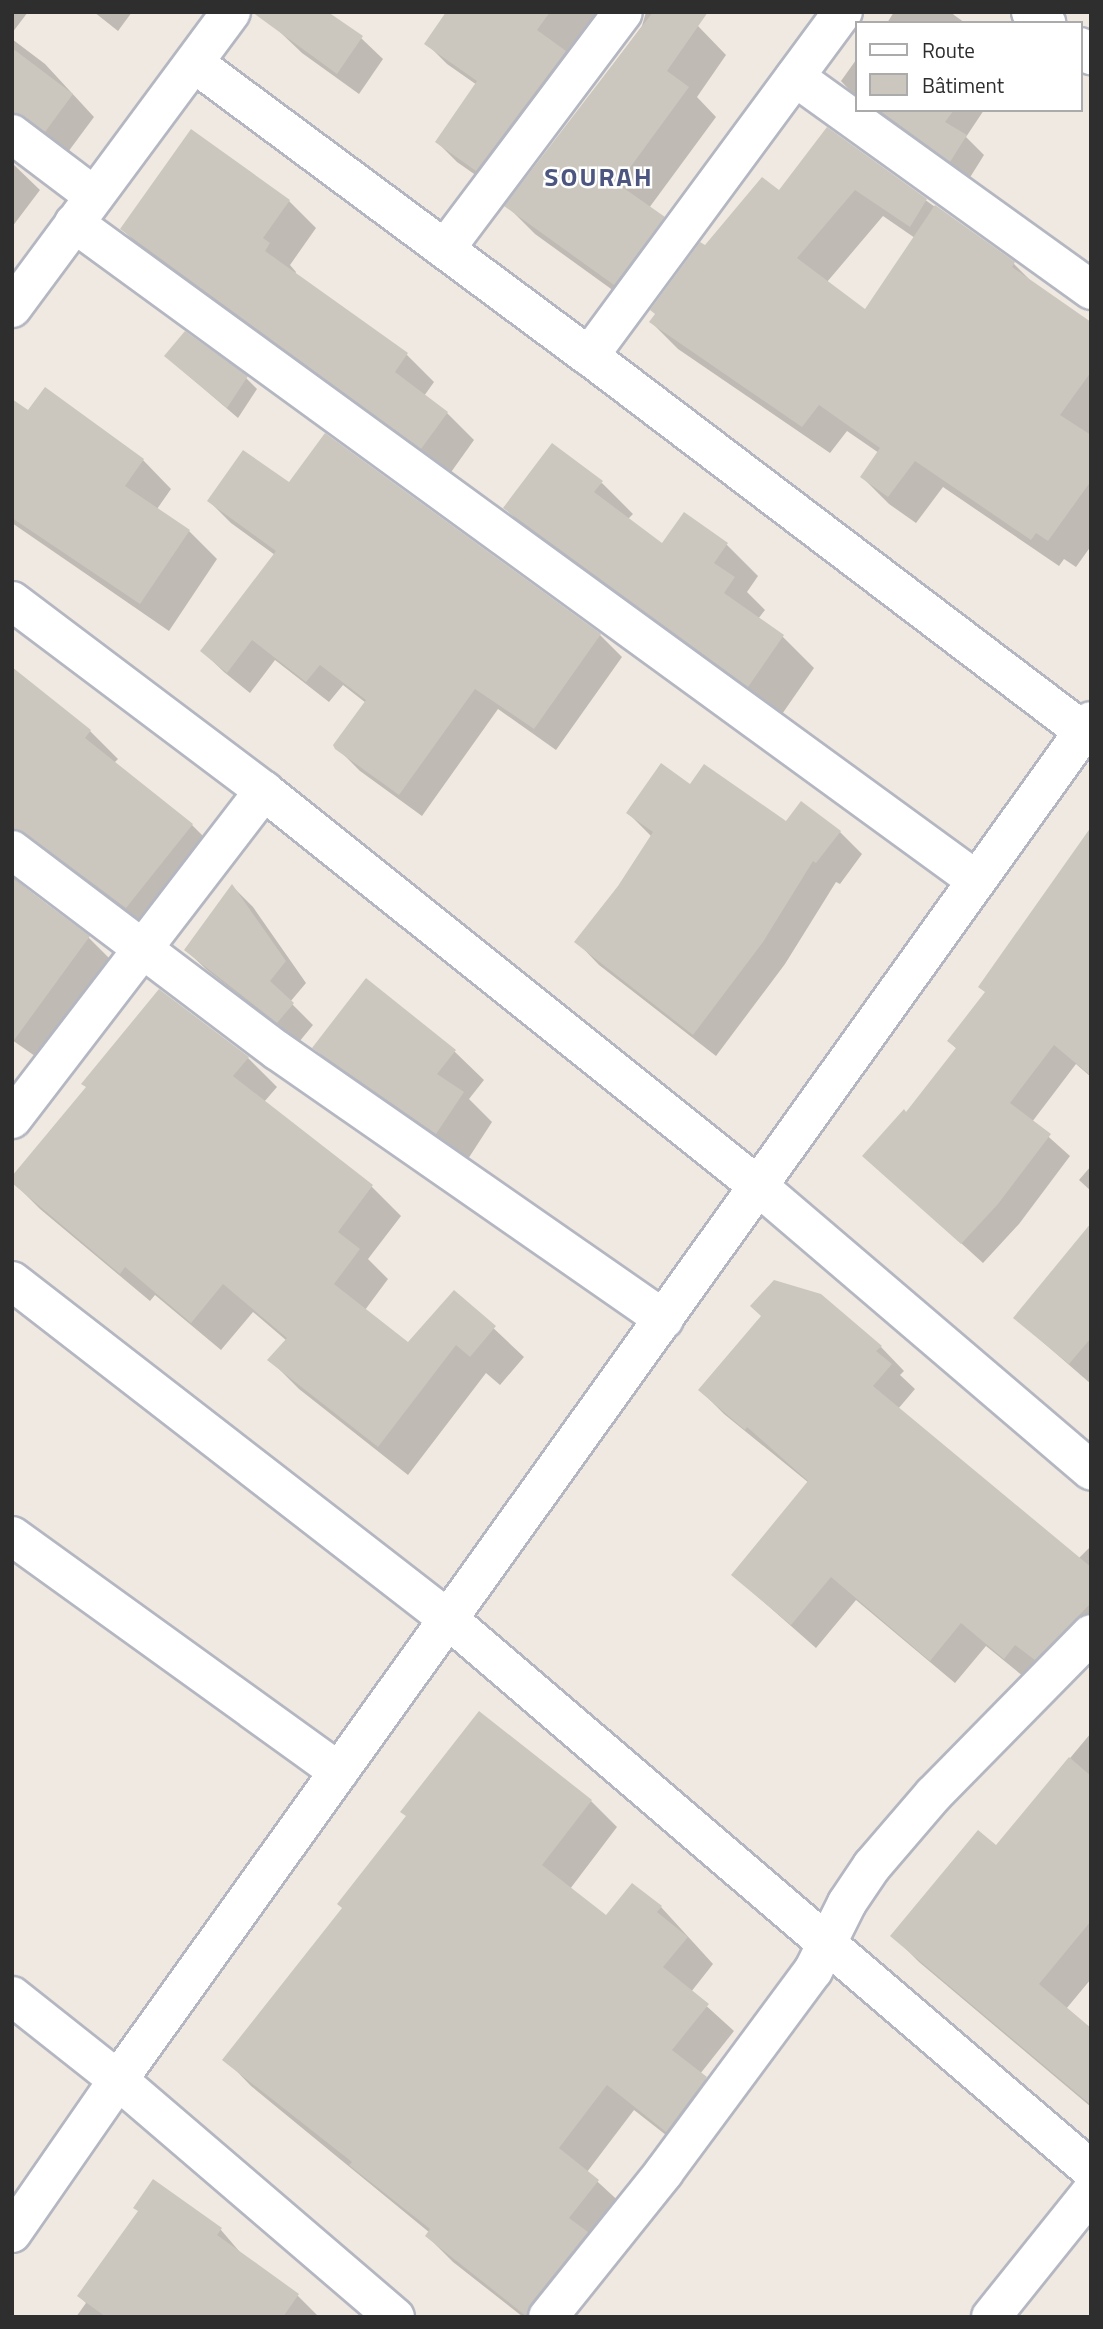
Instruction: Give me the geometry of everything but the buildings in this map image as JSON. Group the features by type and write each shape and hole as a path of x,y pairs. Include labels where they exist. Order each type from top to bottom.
{"street":[{"path":"12,308 232,12"},
{"path":"446,249 623,12"},
{"path":"589,356 843,12"},
{"path":"12,2233 118,2080 976,880 1089,729 194,63"},
{"path":"795,77 1091,290"},
{"path":"12,134 84,210 976,880"},
{"path":"12,601 264,791 758,1185 1091,1471"},
{"path":"12,1119 145,950 264,791"},
{"path":"12,850 278,1051 664,1319"},
{"path":"12,1280 448,1619 1091,2170"},
{"path":"12,1536 339,1772"},
{"path":"548,2317 664,2172 813,1971 855,1889 881,1856 934,1794 1091,1634"},
{"path":"12,1996 118,2080 395,2317"},
{"path":"991,2317 1091,2192"}],"district":[{"name":"SOURAH","path":"599,177"}]}
